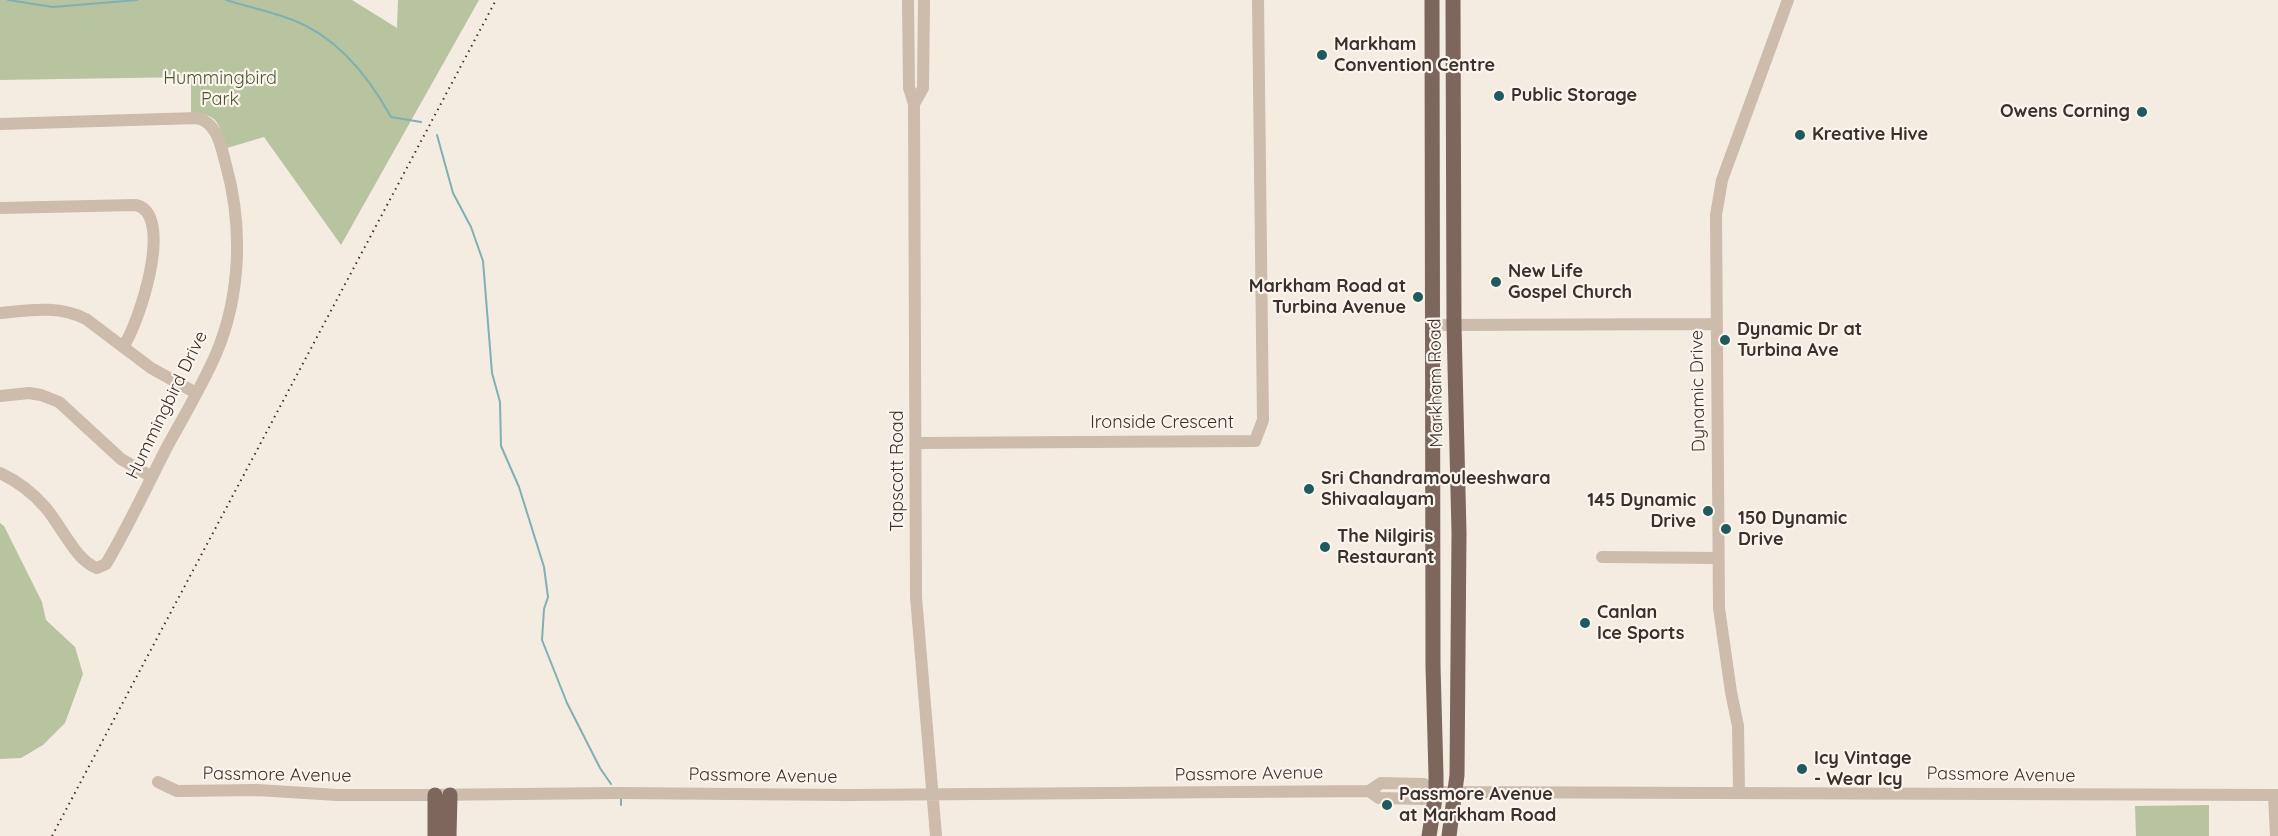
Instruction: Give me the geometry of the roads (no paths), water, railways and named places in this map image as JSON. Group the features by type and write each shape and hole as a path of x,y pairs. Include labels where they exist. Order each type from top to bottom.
{"main road":[{"name":"Markham Road","path":"1429,836 1436,792 1433,666 1432,0"},
{"name":"Markham Road","path":"1449,836 1455,792 1459,533 1454,325 1453,0"},
{"path":"435,836 442,795"},
{"path":"442,795 449,836"}],"street":[{"name":"Tapscott Road","path":"908,0 909,88 914,104 916,597 936,836"},
{"name":"Tapscott Road","path":"914,104 923,88 924,0"},
{"name":"Ironside Crescent","path":"916,442 1254,441 1263,420 1258,0"},
{"name":"Dynamic Drive","path":"1739,792 1738,726 1719,608 1715,228 1722,180 1788,0"},
{"name":"Hummingbird Drive","path":"0,124 197,118 211,124 230,179 236,228 236,265 231,299 216,353 106,564 102,568 90,566 83,560 44,506 17,481 0,474"},
{"path":"0,208 135,205 147,210 151,216 152,236 149,284 139,318 123,347"},
{"path":"0,313 48,309 69,312 86,320 151,368 196,393"},
{"path":"1434,325 1716,324"},
{"path":"0,396 41,394 59,402 121,459 152,477"},
{"path":"1602,558 1717,558"},
{"name":"Passmore Avenue","path":"158,782 177,791 257,790 337,795 618,793 848,795 1369,791 1379,798 1423,799 1436,792 2276,795"},
{"path":"2276,795 2276,836"}],"waterway":[{"path":"8,0 53,7 137,0"},
{"path":"226,0 285,17 309,27 338,48 362,73 391,117 421,122"},
{"path":"437,135 453,193 471,227 483,261 492,373 500,402 501,446 519,487 544,567 548,597 544,609 542,640 567,703 600,768 611,784"},
{"path":"621,797 621,805"}],"railway":[{"path":"52,836 496,0"}],"place":[{"name":"Markham Convention Centre","path":"1322,55"},
{"name":"Public Storage","path":"1499,96"},
{"name":"Owens Corning","path":"2142,112"},
{"name":"Kreative Hive","path":"1800,135"},
{"name":"New Life Gospel Church","path":"1496,282"},
{"name":"Markham Road at Turbina Avenue","path":"1418,297"},
{"name":"Dynamic Dr at Turbina Ave","path":"1725,340"},
{"name":"Sri Chandramouleeshwara Shivaalayam","path":"1309,489"},
{"name":"145 Dynamic Drive","path":"1708,511"},
{"name":"150 Dynamic Drive","path":"1726,529"},
{"name":"The Nilgiris Restaurant","path":"1325,547"},
{"name":"Canlan Ice Sports","path":"1585,623"},
{"name":"Icy Vintage - Wear Icy","path":"1802,769"},
{"name":"Passmore Avenue at Markham Road","path":"1387,805"}],"park label":[{"name":"Hummingbird Park","path":"220,89"}]}
